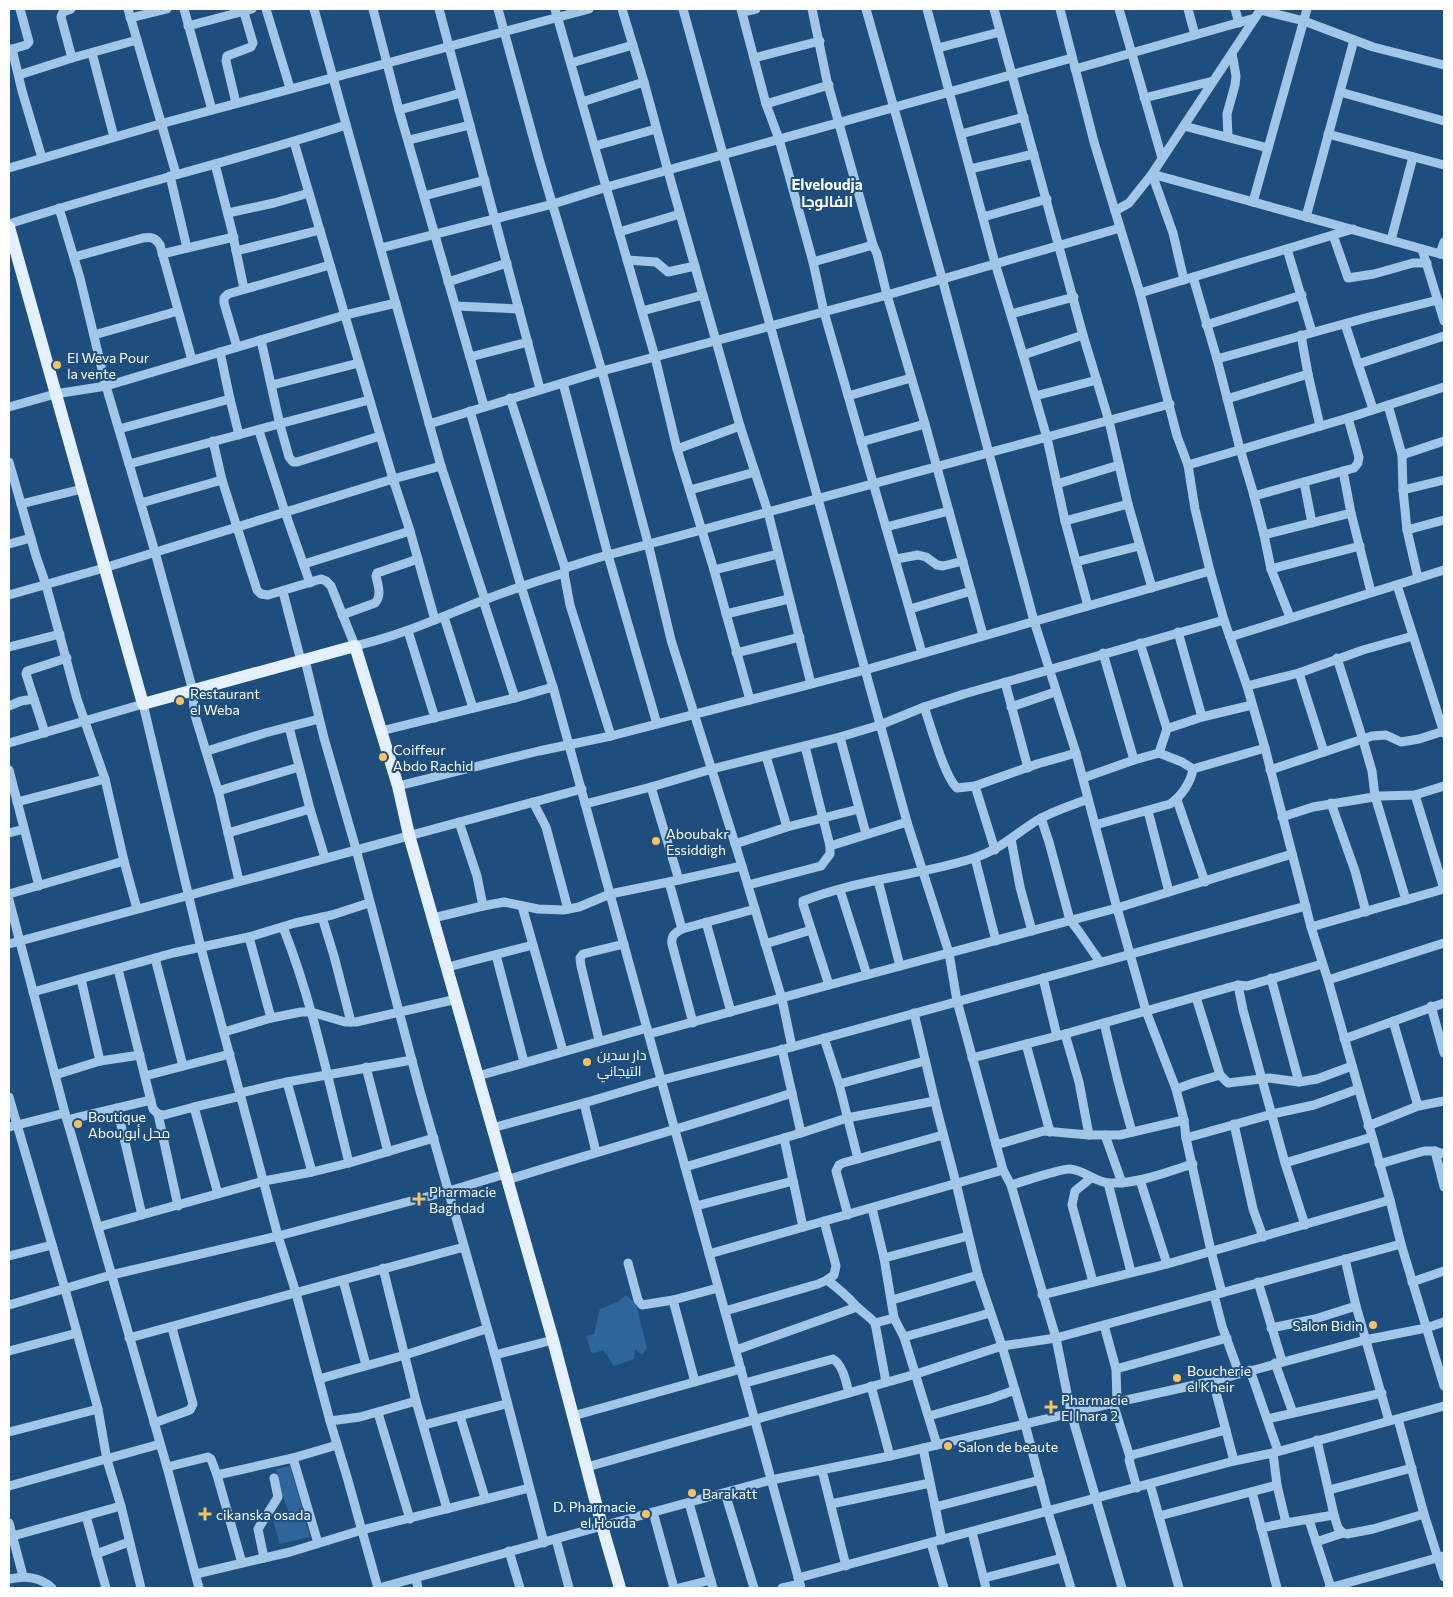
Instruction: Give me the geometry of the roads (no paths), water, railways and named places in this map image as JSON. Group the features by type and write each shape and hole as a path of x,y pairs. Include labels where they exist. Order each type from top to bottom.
{"main road":[{"path":"9,225 142,704 355,646 398,786 409,835 553,1340 620,1588"}],"street":[{"path":"20,9 29,42 26,46 11,50 42,158"},
{"path":"71,9 63,12 60,17 72,58"},
{"path":"167,9 129,13 173,175 187,248"},
{"path":"184,9 212,110"},
{"path":"266,9 290,88"},
{"path":"314,9 382,248 441,466 515,698"},
{"path":"372,9 484,406"},
{"path":"439,9 540,389"},
{"path":"498,9 602,371 648,543 671,640 782,998 792,1093 801,1133"},
{"path":"9,168 290,88 449,47 557,13 589,9"},
{"path":"622,9 740,426 768,512 788,599 800,637 811,684"},
{"path":"683,9 907,822 949,953 957,1002 972,1058 1003,1170 1010,1185 1056,1338 1071,1413 1122,1588"},
{"path":"756,9 742,10 754,58 766,104 779,139 813,262 824,312 922,653"},
{"path":"812,9 829,86 983,635"},
{"path":"866,9 942,278 1034,621 1055,692 1076,753 1146,1011 1176,1089 1211,1251 1226,1338 1239,1373"},
{"path":"927,9 995,263 1024,354 1047,438 1065,521 1088,606"},
{"path":"994,9 1083,335 1109,421 1128,504 1152,588"},
{"path":"1060,9 1094,142 1140,293 1177,436 1188,465 1195,509 1210,571 1265,748 1311,927 1328,980 1390,1200 1400,1244 1443,1381"},
{"path":"1119,9 1162,158"},
{"path":"1188,9 1195,36"},
{"path":"1234,9 1239,23"},
{"path":"1253,202 1306,9"},
{"path":"188,26 246,10 253,43 251,47 230,54 227,56 226,61 236,103"},
{"path":"1075,69 1239,23 1259,12 1304,20 1373,47 1444,65"},
{"path":"1115,212 1129,203 1152,174 1259,12"},
{"path":"557,13 655,357 677,449 714,570 750,700"},
{"path":"938,48 1000,32"},
{"path":"19,75 137,40"},
{"path":"754,58 820,40"},
{"path":"1306,216 1354,40"},
{"path":"571,63 633,45"},
{"path":"92,53 114,137"},
{"path":"1228,137 1227,114 1236,76 1232,53"},
{"path":"382,248 495,220 1072,58"},
{"path":"1144,98 1213,81"},
{"path":"582,102 644,82"},
{"path":"766,104 829,86"},
{"path":"399,110 461,92"},
{"path":"1340,92 1444,120"},
{"path":"961,134 1024,117"},
{"path":"9,225 59,208 294,142 346,125"},
{"path":"409,140 470,126"},
{"path":"1184,126 1268,148"},
{"path":"595,146 656,129"},
{"path":"1328,134 1443,164 1444,154"},
{"path":"294,142 392,479 410,531 434,620"},
{"path":"970,170 1034,154"},
{"path":"1391,240 1413,156"},
{"path":"215,164 234,237 244,290"},
{"path":"1152,174 1442,255 1444,242"},
{"path":"1152,174 1217,358 1264,535 1271,569 1290,617"},
{"path":"424,196 485,180"},
{"path":"228,213 309,193"},
{"path":"983,217 1047,199"},
{"path":"59,208 74,257 106,386 155,552 193,691 194,712 218,791 239,881"},
{"path":"619,232 680,214"},
{"path":"429,424 563,382 887,295 1120,228"},
{"path":"1140,293 1353,229"},
{"path":"236,251 320,230"},
{"path":"1333,235 1348,278 1382,272 1413,263 1426,262"},
{"path":"74,257 127,241 152,237 160,245 192,360"},
{"path":"162,254 234,237"},
{"path":"813,262 873,245"},
{"path":"1287,249 1312,332"},
{"path":"1422,249 1444,320"},
{"path":"627,260 656,262 668,272 695,266"},
{"path":"448,282 507,263"},
{"path":"237,347 224,303 224,298 228,294 330,265"},
{"path":"642,311 703,295"},
{"path":"1206,325 1302,295"},
{"path":"1011,314 1074,297"},
{"path":"1217,358 1369,316 1438,300"},
{"path":"9,407 56,394 106,386 344,315 396,303"},
{"path":"456,306 519,309"},
{"path":"94,335 178,311"},
{"path":"1345,324 1373,409"},
{"path":"1024,354 1083,335"},
{"path":"1301,335 1320,426"},
{"path":"1358,364 1444,336"},
{"path":"261,340 280,425 289,457 293,462 380,436"},
{"path":"470,357 528,342"},
{"path":"220,352 239,435"},
{"path":"272,385 359,363"},
{"path":"1228,399 1308,374"},
{"path":"848,396 911,378"},
{"path":"1035,396 1097,380"},
{"path":"563,382 608,554 657,724"},
{"path":"1188,465 1348,418 1444,387"},
{"path":"510,398 564,571 570,605 611,736"},
{"path":"119,429 230,399"},
{"path":"129,464 212,441 259,431 369,400"},
{"path":"212,441 222,480 257,590 261,594 268,596 321,579 326,581 331,586 355,646 444,617 484,600 608,554 873,485 1170,404"},
{"path":"1388,405 1402,455 1407,530 1418,578"},
{"path":"470,411 570,746 800,1583"},
{"path":"1254,496 1354,468 1360,457 1348,418"},
{"path":"861,442 925,424"},
{"path":"677,449 740,426"},
{"path":"259,431 310,583"},
{"path":"1402,455 1444,441"},
{"path":"9,462 12,486 21,504 78,699 105,779 137,909"},
{"path":"1057,484 1119,465"},
{"path":"9,596 238,528 392,479 441,466"},
{"path":"1343,471 1351,513 1372,592"},
{"path":"690,490 755,472"},
{"path":"141,503 222,480"},
{"path":"1403,490 1444,480"},
{"path":"1304,482 1312,523"},
{"path":"21,504 82,489"},
{"path":"1065,521 1128,504"},
{"path":"886,527 948,511"},
{"path":"1264,535 1351,513"},
{"path":"1407,530 1444,520"},
{"path":"304,564 410,531"},
{"path":"9,544 31,538"},
{"path":"1076,562 1139,546"},
{"path":"1271,569 1360,546"},
{"path":"714,570 778,554"},
{"path":"896,559 918,555 926,557 937,565 944,566 963,561"},
{"path":"342,615 375,603 379,597 377,573 418,559"},
{"path":"1230,637 1444,570"},
{"path":"398,786 539,751 611,736 865,670 1210,571"},
{"path":"1270,770 1372,736 1386,735 1401,742 1444,732 1441,714 1397,585"},
{"path":"910,608 971,590"},
{"path":"283,592 356,850 544,1543"},
{"path":"726,614 788,599"},
{"path":"444,617 473,708"},
{"path":"585,804 712,769 840,737 880,725 924,707 1005,682 1224,620"},
{"path":"408,630 435,718"},
{"path":"1178,632 1202,717"},
{"path":"9,646 60,634"},
{"path":"1247,686 1299,673 1337,658 1414,636"},
{"path":"736,653 800,637"},
{"path":"1140,643 1167,729 1159,753"},
{"path":"1103,653 1134,760"},
{"path":"45,733 26,674 27,671 67,658"},
{"path":"1337,658 1364,740 1372,771 1374,796 1406,900"},
{"path":"1299,673 1324,752"},
{"path":"1005,682 1028,768"},
{"path":"381,731 553,687"},
{"path":"1011,707 1055,692"},
{"path":"9,706 21,701 34,699"},
{"path":"9,743 142,704 201,948 278,1236 296,1293 318,1378 378,1588 771,1480 890,1456 1115,1402 1213,1381 1365,1340 1426,1328 1444,1322"},
{"path":"1167,729 1202,717 1252,705"},
{"path":"924,707 946,768 954,786 957,788 975,786 1076,753"},
{"path":"206,750 319,719"},
{"path":"289,726 310,809 325,858"},
{"path":"840,737 866,834"},
{"path":"748,885 821,866 830,854 830,846 805,746"},
{"path":"1083,778 1159,753 1182,762 1193,769 1265,748"},
{"path":"766,756 787,827"},
{"path":"218,791 299,767"},
{"path":"1095,825 1148,811 1177,800 1190,779 1193,769"},
{"path":"9,770 39,886"},
{"path":"17,802 105,779"},
{"path":"975,786 994,850"},
{"path":"1282,817 1331,803 1374,796 1415,795 1444,786"},
{"path":"651,787 679,880"},
{"path":"9,944 582,789"},
{"path":"1311,927 1444,889 1415,795"},
{"path":"829,985 803,901 878,880 975,858 994,850 1041,818 1088,799"},
{"path":"1177,800 1205,882"},
{"path":"533,802 546,827 568,909"},
{"path":"1331,803 1355,871 1366,912"},
{"path":"228,833 310,809"},
{"path":"735,844 787,827 859,809"},
{"path":"1148,811 1169,892"},
{"path":"1041,818 1050,842 1070,920 1100,962"},
{"path":"459,822 477,876 483,906"},
{"path":"830,846 907,822"},
{"path":"9,833 24,829"},
{"path":"1011,839 1020,887 1032,931"},
{"path":"478,1076 600,1040 693,1023 867,974 1117,908 1292,854"},
{"path":"975,858 996,941"},
{"path":"9,894 124,861"},
{"path":"433,918 504,902 538,909 568,909 579,907 610,894 742,866"},
{"path":"878,880 900,966"},
{"path":"669,882 682,929"},
{"path":"840,890 867,974"},
{"path":"9,900 66,1116 167,1467 199,1588"},
{"path":"33,992 155,958 249,937 369,903"},
{"path":"522,906 563,1051"},
{"path":"492,1128 662,1080 787,1048 1306,906"},
{"path":"693,1023 672,944 675,932 755,908"},
{"path":"322,917 351,1022"},
{"path":"706,922 731,1012"},
{"path":"284,927 311,1012 349,1163"},
{"path":"765,944 811,930"},
{"path":"249,937 271,1018"},
{"path":"1328,980 1444,943"},
{"path":"600,1040 580,958 583,954 624,944"},
{"path":"448,967 533,945"},
{"path":"496,955 524,1062"},
{"path":"155,958 184,1066"},
{"path":"972,1058 1238,985 1247,986 1322,964"},
{"path":"118,969 153,1109 158,1114 178,1206"},
{"path":"1042,978 1061,1035 1080,1082 1089,1135"},
{"path":"1271,978 1299,1082"},
{"path":"81,979 100,1061"},
{"path":"1238,985 1243,1010 1285,1163 1305,1225"},
{"path":"1196,997 1220,1075 1228,1083 1268,1078 1299,1082 1317,1079 1352,1066"},
{"path":"224,1032 271,1018 311,1012 345,1022 356,1022 457,999"},
{"path":"1344,1039 1444,1003"},
{"path":"1432,1006 1444,1053"},
{"path":"914,1013 978,1275 1002,1346 1071,1588"},
{"path":"1393,1021 1418,1106"},
{"path":"1104,1023 1132,1132"},
{"path":"824,1038 839,1084 858,1159"},
{"path":"1026,1044 1050,1132"},
{"path":"145,1076 230,1054"},
{"path":"55,1075 100,1061 140,1055"},
{"path":"158,1114 164,1115 287,1082 412,1060"},
{"path":"839,1084 926,1061"},
{"path":"366,1067 388,1152"},
{"path":"1176,1089 1220,1075"},
{"path":"287,1082 312,1172"},
{"path":"1186,1138 1272,1114 1314,1105 1358,1089"},
{"path":"9,1305 111,1275 278,1236 506,1177 723,1116 792,1093"},
{"path":"9,1097 13,1126 52,1244 98,1409 107,1460 121,1506 141,1588"},
{"path":"13,1126 117,1108 151,1100"},
{"path":"685,1167 847,1118 935,1101"},
{"path":"1368,1126 1418,1106 1444,1101"},
{"path":"584,1103 596,1152"},
{"path":"194,1107 218,1194"},
{"path":"117,1108 142,1215"},
{"path":"996,1145 1044,1131 1089,1135 1120,1135 1184,1120"},
{"path":"1234,1124 1253,1209 1263,1237"},
{"path":"848,1215 836,1171 839,1165 943,1135"},
{"path":"1105,1135 1122,1183"},
{"path":"1285,1163 1372,1137"},
{"path":"98,1227 264,1181 349,1163 434,1138"},
{"path":"784,1138 803,1228"},
{"path":"1379,1164 1424,1151 1440,1153 1444,1188"},
{"path":"1010,1185 1069,1168 1108,1183 1122,1183 1140,1180 1193,1164"},
{"path":"709,1254 1003,1170"},
{"path":"1091,1178 1075,1191 1072,1205 1093,1282"},
{"path":"1140,1180 1167,1264"},
{"path":"696,1206 793,1181"},
{"path":"1108,1183 1131,1272"},
{"path":"1042,1295 1167,1264 1390,1200"},
{"path":"872,1208 884,1258 894,1318 904,1337 930,1416 937,1445"},
{"path":"725,1311 828,1280 834,1275 836,1266 824,1221"},
{"path":"884,1258 968,1236"},
{"path":"9,1256 52,1244"},
{"path":"587,1467 916,1374 1002,1346 1056,1338 1400,1244"},
{"path":"129,1338 172,1328 464,1247"},
{"path":"1345,1259 1365,1340 1382,1393 1412,1468 1424,1514 1441,1557 1444,1577"},
{"path":"628,1263 638,1300 642,1305 673,1300 718,1288"},
{"path":"383,1268 416,1401 447,1509"},
{"path":"1412,1282 1444,1271"},
{"path":"892,1300 978,1275"},
{"path":"343,1280 366,1365"},
{"path":"828,1280 846,1294 875,1323 886,1382"},
{"path":"1258,1282 1293,1413"},
{"path":"673,1300 695,1382"},
{"path":"1271,1328 1315,1319 1356,1306"},
{"path":"736,1350 857,1307"},
{"path":"904,1337 990,1313"},
{"path":"875,1323 894,1318"},
{"path":"1104,1325 1116,1369 1115,1402 1137,1488"},
{"path":"154,1424 190,1410 194,1404 172,1328"},
{"path":"318,1378 486,1329"},
{"path":"9,1351 77,1333"},
{"path":"1116,1369 1226,1338"},
{"path":"494,1356 553,1340"},
{"path":"744,1383 833,1359 841,1367 849,1393"},
{"path":"573,1416 741,1369"},
{"path":"1250,1370 1276,1452 1276,1486 1286,1523"},
{"path":"1213,1381 1234,1461"},
{"path":"871,1386 890,1456"},
{"path":"930,1416 990,1400 1015,1390"},
{"path":"1267,1419 1382,1393"},
{"path":"330,1421 348,1420 416,1401"},
{"path":"424,1425 506,1404"},
{"path":"782,1588 846,1566 1444,1406"},
{"path":"9,1432 98,1409"},
{"path":"378,1412 410,1519"},
{"path":"460,1416 485,1498"},
{"path":"1130,1457 1226,1430"},
{"path":"1317,1440 1334,1515 1338,1528 1343,1533"},
{"path":"9,1486 160,1444"},
{"path":"217,1475 293,1458 338,1444"},
{"path":"923,1448 942,1540"},
{"path":"167,1467 208,1457 211,1459 242,1563"},
{"path":"293,1458 318,1543"},
{"path":"1329,1490 1412,1468"},
{"path":"822,1470 846,1566"},
{"path":"264,1558 258,1529 278,1497 274,1478"},
{"path":"935,1507 1040,1480"},
{"path":"831,1504 930,1483"},
{"path":"1150,1484 1179,1588"},
{"path":"1159,1516 1276,1486"},
{"path":"196,1574 264,1558 362,1530 529,1488"},
{"path":"725,1492 752,1588"},
{"path":"1252,1492 1277,1588"},
{"path":"680,1588 712,1584 689,1503"},
{"path":"13,1536 121,1506"},
{"path":"653,1512 674,1588"},
{"path":"1316,1542 1343,1533 1373,1530 1424,1514"},
{"path":"1261,1528 1334,1515"},
{"path":"86,1516 106,1588"},
{"path":"1309,1520 1330,1588 1354,1585 1441,1557"},
{"path":"9,1523 23,1576"},
{"path":"972,1532 986,1588"},
{"path":"556,1539 569,1588"},
{"path":"96,1554 130,1542"},
{"path":"931,1543 944,1588"},
{"path":"509,1551 520,1588"},
{"path":"984,1578 1062,1558"},
{"path":"9,1579 23,1576 39,1579 52,1588"},
{"path":"416,1579 418,1588"}],"place":[{"name":"El Weva Pour la vente","path":"57,365"},
{"name":"Restaurant el Weba","path":"180,701"},
{"name":"Coiffeur Abdo Rachid","path":"383,757"},
{"name":"Aboubakr Essiddigh","path":"656,841"},
{"name":"دار سدين التيجاني","path":"587,1062"},
{"name":"Boutique Abou محل أبو","path":"78,1124"},
{"name":"Pharmacie Baghdad","path":"419,1199"},
{"name":"Salon Bidin","path":"1373,1325"},
{"name":"Boucherie el Kheir","path":"1177,1378"},
{"name":"Pharmacie El Inara 2","path":"1051,1407"},
{"name":"Salon de beaute","path":"948,1446"},
{"name":"Barakatt","path":"692,1493"},
{"name":"cikanska osada","path":"205,1514"},
{"name":"D. Pharmacie el Houda","path":"646,1514"}],"district":[{"name":"Elveloudja الفالوجا","path":"827,192"}]}
